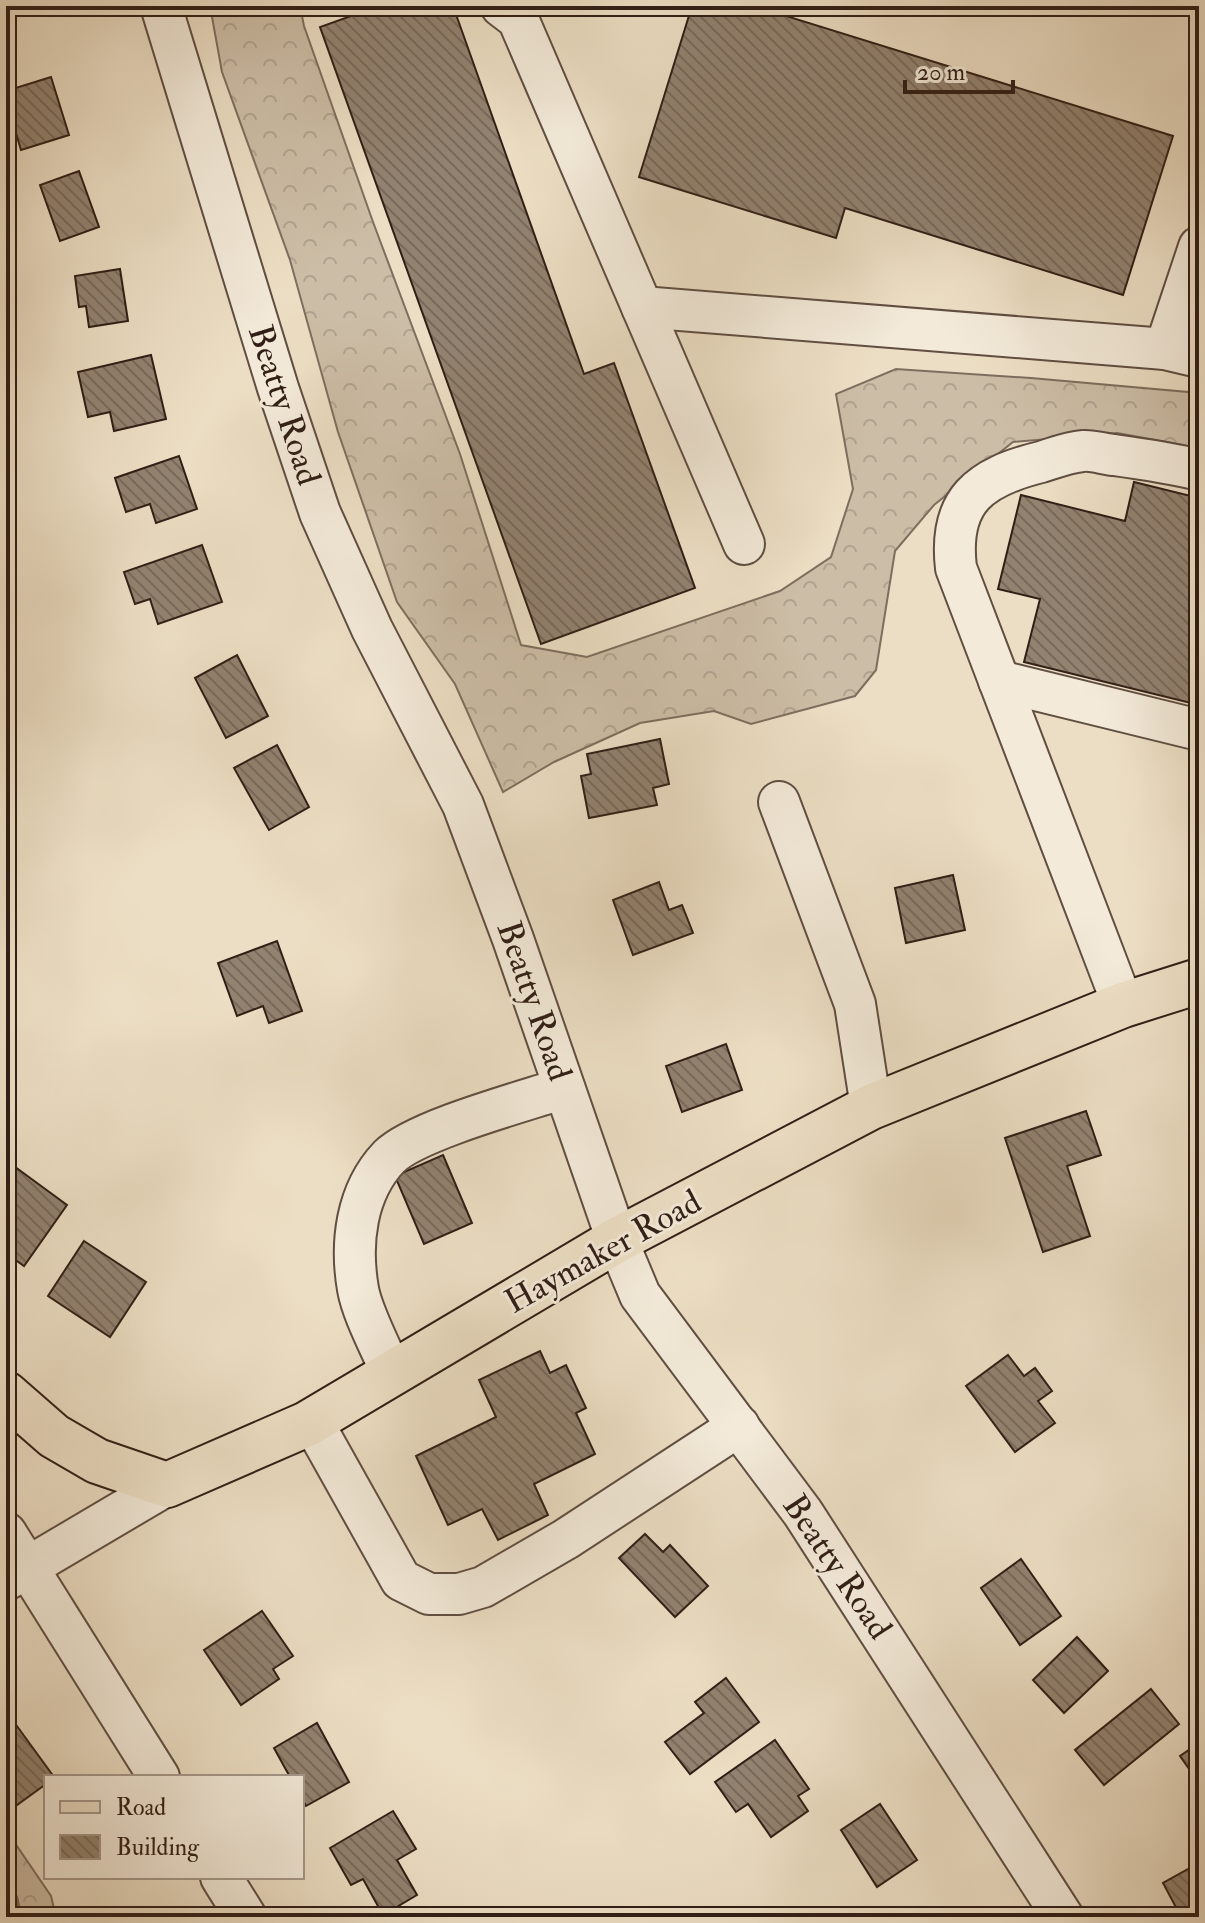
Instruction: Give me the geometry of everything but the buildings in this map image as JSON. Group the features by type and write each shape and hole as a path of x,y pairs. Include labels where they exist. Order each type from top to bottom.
{"main road":[{"name":"Haymaker Road","path":"167,1485 312,1421 617,1240 871,1107 1123,1005 1199,981"},
{"path":"6,1394 54,1436 97,1461 167,1485"}],"street":[{"name":"Beatty Road","path":"161,6 273,373 320,513 372,629 463,805 617,1240 640,1295 803,1513 1063,1917"},
{"path":"501,6 518,19 744,544"},
{"path":"642,307 1182,353 1197,262"},
{"path":"1123,1005 956,568 954,544 959,520 970,498 988,481 1010,470 1083,451 1172,463 1199,470"},
{"path":"999,681 1199,730"},
{"path":"779,802 855,1004 871,1107"},
{"path":"392,1374 358,1291 354,1236 368,1184 391,1155 433,1132 564,1088"},
{"path":"312,1421 401,1580 429,1594 459,1594 483,1587 566,1539 739,1426"},
{"name":"Haymaker Road","path":"13,1559 167,1485"},
{"path":"13,1559 158,1775"},
{"path":"222,1879 246,1917"}],"green space":[{"path":"210,6 300,6 304,26 373,222 460,454 521,645 587,657 780,591 831,557 853,489 836,394 896,369 1199,393 1199,448 1117,433 1013,442 934,505 895,551 876,670 855,696 751,724 714,711 640,723 554,762 503,792 455,684 397,602 338,432 290,260 222,72"},
{"path":"6,1830 51,1896 56,1917 6,1917"}],"waterway":[{"path":"6,1888 13,1899 17,1917"}]}
